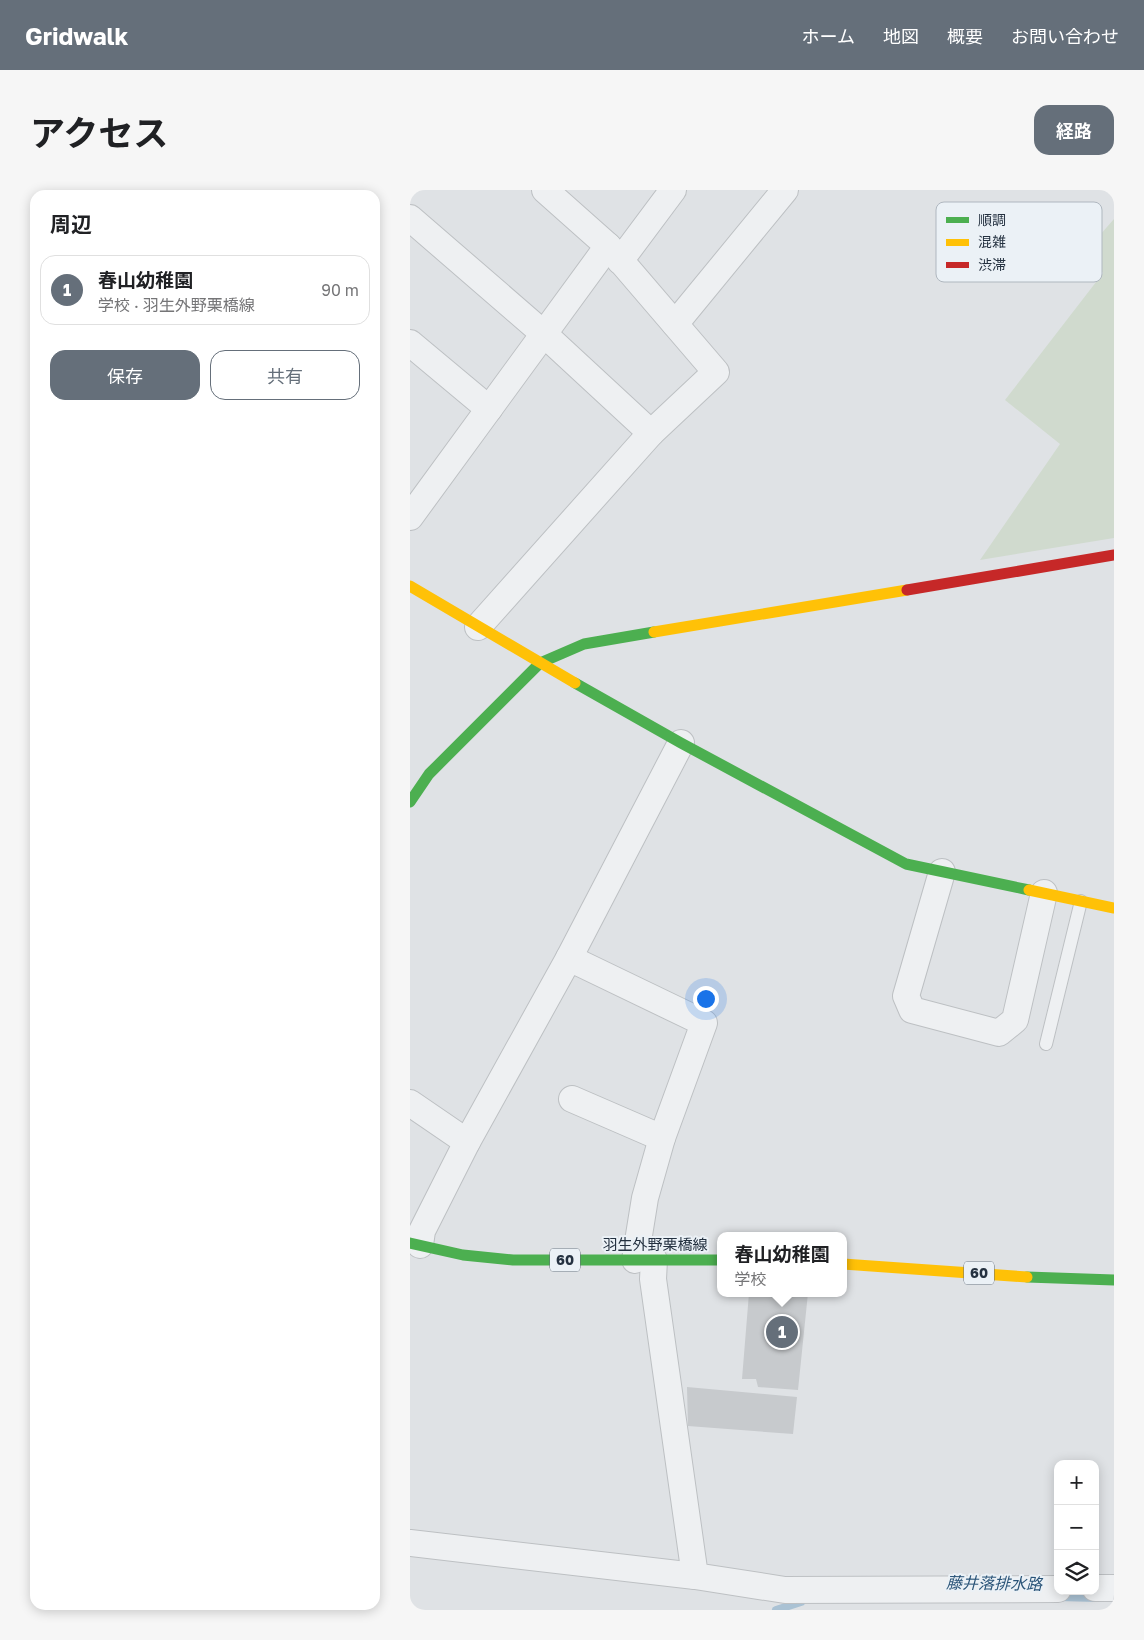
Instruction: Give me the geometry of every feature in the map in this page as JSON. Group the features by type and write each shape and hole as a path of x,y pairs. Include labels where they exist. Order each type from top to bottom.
{"street":[{"path":"478,626 651,433 716,372 614,254 545,190"},
{"path":"410,517 544,334 673,190"},
{"path":"675,324 786,190"},
{"path":"410,218 544,334 651,433"},
{"path":"410,343 489,409"},
{"path":"410,802 429,774 540,663 584,644 1114,555"},
{"path":"410,586 680,743 906,864 1114,908"},
{"path":"415,1244 467,1142 569,958 680,743"},
{"path":"942,872 906,996 912,1010 999,1033 1015,1020 1044,893"},
{"path":"569,958 704,1023 662,1138 644,1198 644,1260 653,1279 695,1576"},
{"path":"572,1099 662,1138"},
{"path":"410,1103 467,1142"},
{"name":"羽生外野栗橋線","path":"415,1244 463,1255 513,1260 717,1260"},
{"name":"60","path":"847,1264 1048,1278 1114,1280"},
{"path":"410,1543 695,1576 784,1590 1054,1589"},
{"path":"1099,1588 1114,1588"}],"lane":[{"path":"1046,1044 1081,901"}],"shaded area":[{"path":"1114,219 1114,538 980,560 1060,444 1005,400 1096,282 1102,282 1102,233"}],"building":[{"path":"749,1297 808,1297 798,1390 758,1387 756,1379 742,1379"},
{"path":"687,1387 797,1397 793,1434 688,1426"}],"waterway":[{"name":"藤井落排水路","path":"1059,1597 1097,1598"},
{"name":"藤井落排水路","path":"776,1610 801,1602"}],"traffic: fast":[{"path":"410,802 429,774 540,663 584,644 654,632"},
{"path":"575,683 681,743 906,864 1029,890"},
{"path":"410,1243 463,1255 513,1260 717,1260"},
{"path":"1027,1277 1114,1280"}],"traffic: slow":[{"path":"410,586 575,683"},
{"path":"654,632 907,590"},
{"path":"1029,890 1114,908"},
{"path":"847,1264 1027,1277"}],"traffic: jam":[{"path":"907,590 1114,555"}],"place":[{"name":"春山幼稚園","path":"782,1332"}]}
